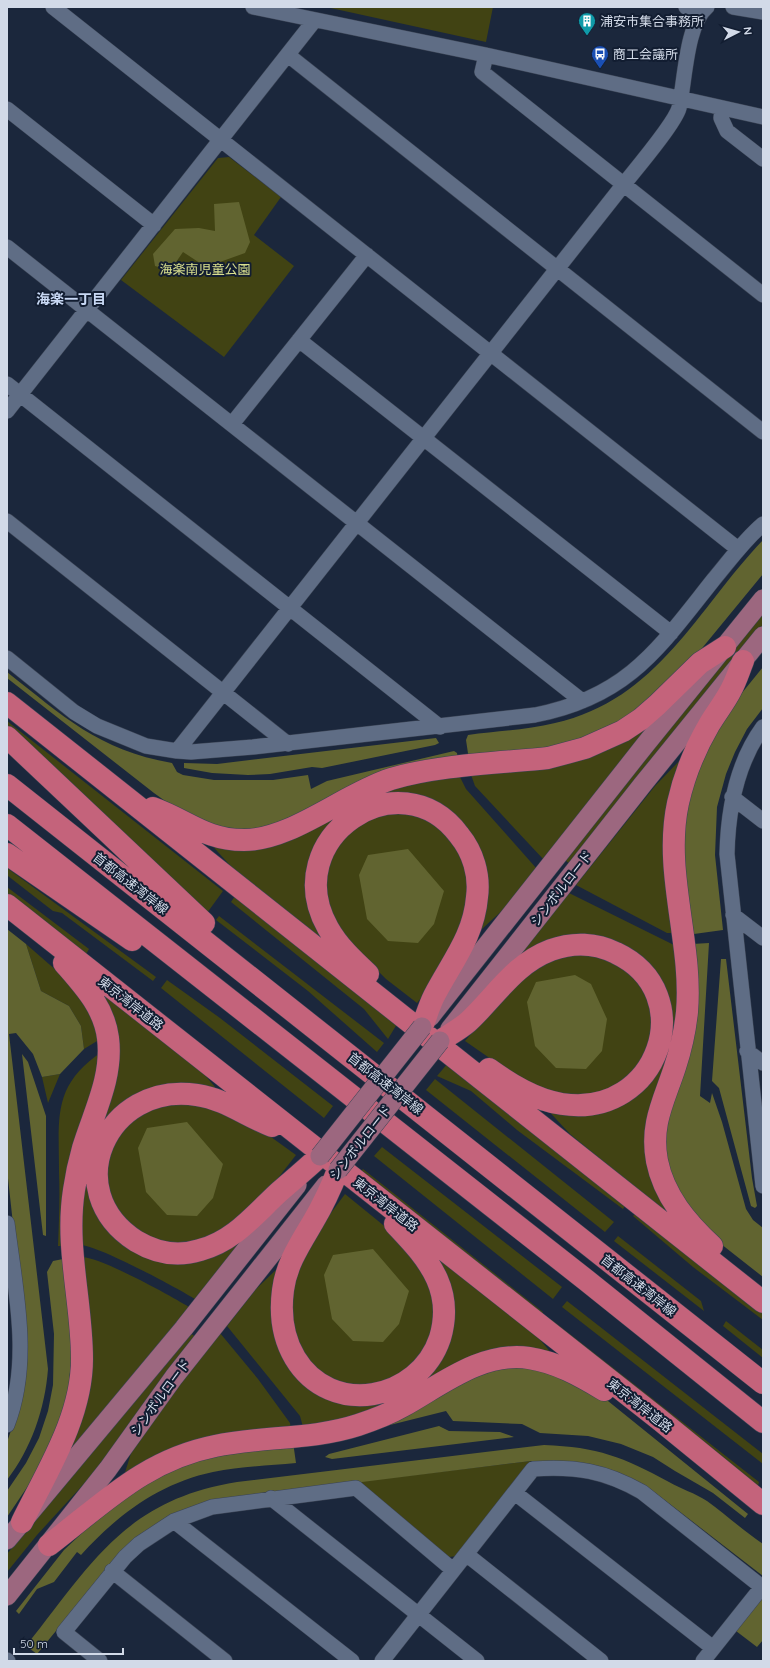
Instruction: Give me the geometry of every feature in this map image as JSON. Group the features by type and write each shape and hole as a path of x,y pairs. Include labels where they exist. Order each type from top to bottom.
{"highway":[{"path":"128,800 165,812 182,823 214,836 231,839 261,839 297,825 366,788 392,779 416,773 548,758 567,754 597,743 641,719 700,663 725,647"},
{"path":"743,661 731,690 704,734 693,757 684,780 675,821 675,858 688,987 687,1009 681,1048 660,1106 655,1125 655,1142 662,1181 682,1214 695,1230 726,1260 761,1301"},
{"path":"7,703 761,1301"},
{"path":"7,737 217,935 290,1008"},
{"name":"首都高速湾岸線","path":"7,785 763,1383"},
{"path":"401,1016 387,994 345,951 329,929 320,909 316,891 319,859 329,842 343,825 358,813 380,805 406,804 426,809 451,825 463,840 475,868 478,895 473,922 461,951 434,997 422,1027"},
{"path":"7,825 586,1280 763,1422"},
{"path":"7,854 181,975 254,1019"},
{"name":"東京湾岸道路","path":"7,905 660,1420 763,1504"},
{"path":"22,1522 67,1427 75,1406 80,1383 82,1359 72,1253 74,1192 83,1148 103,1091 108,1070 109,1054 105,1023 92,996 26,920"},
{"path":"440,1041 467,1022 509,977 538,956 553,949 569,945 590,945 607,949 630,961 648,980 655,993 661,1019 662,1033 655,1058 640,1079 630,1088 605,1101 592,1104 561,1104 532,1094 501,1078 487,1068 459,1061"},
{"path":"301,1137 262,1122 229,1104 196,1095 169,1094 158,1096 139,1103 132,1108 114,1125 105,1139 98,1163 98,1183 103,1204 115,1223 130,1237 152,1249 174,1254 187,1253 224,1241 249,1222 279,1192 320,1156"},
{"path":"338,1170 324,1202 298,1245 287,1274 282,1306 283,1325 288,1343 295,1358 313,1378 324,1386 336,1391 364,1395 388,1391 411,1379 422,1369 437,1347 442,1333 444,1309 442,1294 427,1261 366,1188"},
{"path":"49,1545 131,1481 159,1464 178,1456 217,1445 326,1432 358,1425 389,1413 464,1371 494,1360 527,1358 558,1366 585,1378 624,1403 660,1420"}],"main road":[{"name":"シンボルロード","path":"7,1540 184,1328 559,856 644,745 763,599"},
{"name":"シンボルロード","path":"7,1596 108,1469 157,1400 202,1342 643,784 763,636"}],"street":[{"path":"53,7 738,549"},
{"path":"253,7 314,21 486,55 763,117"},
{"path":"686,7 704,10"},
{"path":"733,7 763,12"},
{"path":"177,751 624,184 676,115 693,32 698,17 704,10"},
{"path":"7,411 314,21"},
{"path":"288,55 763,432"},
{"path":"486,55 482,72 763,295"},
{"path":"722,108 721,118 727,131 763,159"},
{"path":"7,109 154,225"},
{"path":"7,247 582,701"},
{"path":"232,424 366,255"},
{"path":"299,340 671,633"},
{"path":"7,384 440,727"},
{"path":"7,521 288,744"},
{"path":"7,658 74,712 97,726 141,744 177,751 191,752 288,744 535,715 553,711 603,693 638,669 671,633 738,549 763,524"},
{"path":"763,727 745,760 732,797 727,832 727,854 733,915 747,1051 763,1182"},
{"path":"732,797 763,821"},
{"path":"733,915 763,938"},
{"path":"747,1051 763,1063"},
{"path":"7,1223 10,1269 22,1351 14,1404 7,1425"},
{"path":"7,1360 20,1370"},
{"path":"382,1661 533,1469 573,1469 597,1472 621,1480 642,1492 667,1510 762,1586 703,1661"},
{"path":"100,1661 64,1632 112,1571 139,1544 174,1521 212,1507 271,1498 356,1488 453,1570"},
{"path":"515,1492 713,1648"},
{"path":"271,1498 477,1661"},
{"path":"174,1521 352,1661"},
{"path":"466,1554 601,1661"},
{"path":"112,1571 225,1661"}],"green space":[{"path":"326,7 493,7 486,42"},
{"name":"海楽南児童公園","path":"229,157 281,197 254,235 294,266 224,357 121,280 218,158"},
{"path":"239,202 250,242 245,253 206,267 183,252 172,268 155,266 153,254 175,229 199,228 215,231 214,204"},
{"path":"763,540 763,574 680,675 637,714 555,749 469,760 466,740 468,735 523,729 555,723 591,711 622,694 649,673 673,649 739,567"},
{"path":"763,612 763,625 571,865 565,860"},
{"path":"763,667 763,708 747,729 735,752 726,774 717,807 715,855 723,930 694,934 683,863 682,833 691,783 720,720"},
{"path":"7,672 64,717 83,729 102,740 123,749 146,757 172,763 177,772 183,775 214,780 273,780 308,775 311,789 327,781 454,751 457,753 458,760 277,827 225,830 179,811 154,793 7,678"},
{"path":"655,719 544,860 475,786 470,772"},
{"path":"7,721 223,891 207,913 7,728"},
{"path":"436,738 439,743 435,745 322,768 312,767 270,774 248,775 212,773 184,768 184,763 217,764"},
{"path":"684,756 676,933 667,933 576,885 655,786"},
{"path":"459,775 466,789 537,869 507,906 482,929 480,929 469,830 450,812 405,795 317,848 336,952 236,872 208,841 369,794"},
{"path":"396,810 436,821 467,862 469,910 430,987 417,1003 386,979 355,948 337,926 329,904 326,884 331,854 353,826"},
{"path":"408,849 444,891 434,924 418,943 388,941 367,919 359,875 368,855"},
{"path":"7,868 156,977 153,981 62,913 53,911 8,876"},
{"path":"7,887 89,949 85,956 7,895"},
{"path":"569,893 674,945 679,946 671,1217 570,1134 543,1105 579,1111 669,1047 672,1023 650,967 640,956 627,947 518,957"},
{"path":"235,896 397,1024 388,1039 364,1009 231,902"},
{"path":"219,916 384,1043 377,1052 308,991 216,920"},
{"path":"7,929 26,944 41,991 69,1006 81,1026 84,1049 60,1074 42,1077 33,1054 16,1033 9,1034 48,1369 44,1399 30,1442 16,1468 7,1480 7,1442 22,1399 25,1385 27,1352 7,1169"},
{"path":"709,943 700,1096 710,1103 712,1093 722,1122 746,1209 753,1220 763,1228 763,1277 721,1244 689,1210 672,1181 664,1139 692,944"},
{"path":"26,944 73,985 102,1038 84,1049 81,1026 69,1006 41,991"},
{"path":"592,953 639,976 656,1025 640,1070 597,1096 560,1095 517,1077 465,1041 511,987 553,959"},
{"path":"721,959 726,959 752,1178 757,1206 755,1208 751,1206 719,1088 712,1081"},
{"path":"575,975 591,984 607,1019 602,1051 586,1069 556,1068 535,1046 527,1002 536,982"},
{"path":"167,980 220,1018 333,1106 324,1118 161,988"},
{"path":"97,986 198,1067 215,1087 214,1089 166,1085 91,1163 145,1254 245,1238 195,1299 155,1277 102,1251 79,1245 80,1193 111,1091"},
{"path":"103,1051 65,1241 61,1246 58,1246 59,1119 62,1104 67,1090 75,1077 86,1064"},
{"path":"22,1054 28,1062 46,1116 46,1236 43,1235"},
{"path":"448,1063 626,1204 623,1209 517,1130 471,1091 437,1076"},
{"path":"60,1074 48,1103 42,1077"},
{"path":"435,1079 614,1222 605,1232 426,1090"},
{"path":"180,1099 246,1119 296,1155 261,1200 220,1233 185,1243 161,1242 135,1229 117,1211 107,1182 108,1155 129,1119"},
{"path":"187,1122 223,1164 213,1198 197,1216 167,1215 146,1192 138,1148 147,1128"},
{"path":"382,1147 562,1287 553,1299 374,1156"},
{"path":"363,1169 543,1312 540,1317 359,1173"},
{"path":"345,1194 404,1242 434,1295 434,1334 410,1371 369,1388 336,1383 311,1364 296,1339 292,1322 293,1288 297,1274 310,1245 325,1221"},
{"path":"637,1212 763,1312 763,1320 693,1267 633,1216"},
{"path":"618,1236 701,1301 704,1311 614,1241"},
{"path":"373,1249 409,1291 399,1324 383,1342 353,1341 332,1319 324,1275 333,1255"},
{"path":"428,1249 536,1335 553,1355 413,1390 355,1418 303,1427 300,1416 227,1326 256,1289 280,1266 276,1325 338,1400 440,1359"},
{"path":"81,1257 90,1258 118,1269 189,1307 85,1434 67,1452"},
{"path":"63,1259 74,1328 67,1405 38,1471 7,1517 7,1491 26,1463 39,1438 48,1411 53,1385 54,1334 47,1272 53,1261"},
{"path":"567,1301 763,1454 763,1464 562,1307"},
{"path":"552,1320 759,1482 758,1486 549,1324"},
{"path":"726,1321 763,1350 763,1358 723,1326"},
{"path":"190,1333 196,1337 102,1464 37,1535 7,1572 7,1554"},
{"path":"220,1333 258,1379 290,1423 291,1429 123,1479 132,1450 176,1389"},
{"path":"529,1364 584,1385 608,1401 748,1514 745,1518 713,1493 653,1457 621,1444 588,1436 540,1433 522,1424 453,1421 446,1411 310,1445 482,1370"},
{"path":"439,1426 449,1431 500,1432 514,1437 332,1459 325,1457 329,1454"},
{"path":"293,1442 296,1463 244,1467 213,1472 175,1484 157,1493 125,1514 109,1527 81,1555 77,1552 54,1582 37,1589 19,1614 16,1611 64,1550 112,1505 191,1457"},
{"path":"544,1445 580,1448 610,1455 653,1473 702,1498 763,1544 763,1576 649,1488 625,1476 555,1461 531,1461 210,1501 173,1516 141,1535 120,1553 37,1654 26,1646 71,1588 114,1540 138,1520 166,1504 198,1491 237,1482"},
{"path":"531,1461 457,1556 449,1557 355,1482"},
{"path":"763,1597 763,1640 757,1647 736,1631"}],"place":[{"name":"浦安市集合事務所","path":"587,36"},
{"name":"商工会議所","path":"600,69"}],"district":[{"name":"海楽一丁目","path":"71,299"}]}
